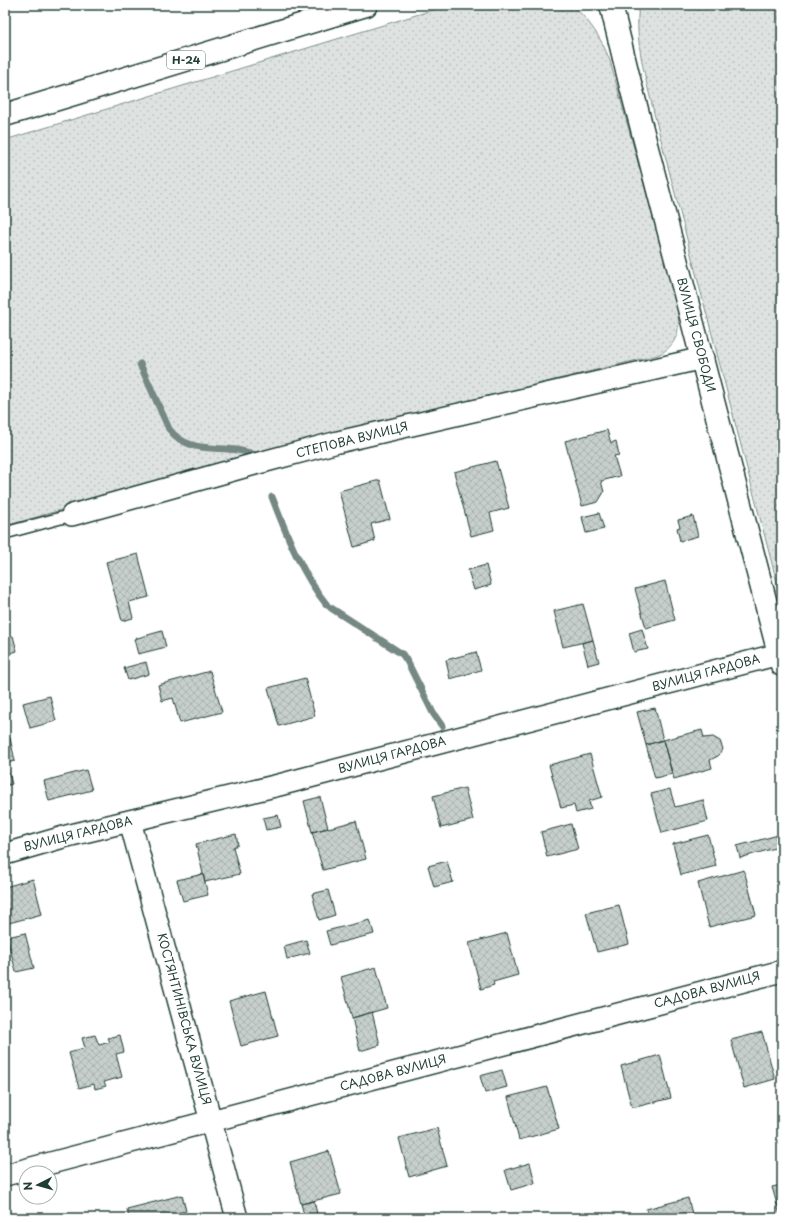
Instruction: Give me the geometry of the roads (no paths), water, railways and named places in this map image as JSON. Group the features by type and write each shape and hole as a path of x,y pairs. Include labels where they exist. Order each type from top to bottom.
{"street":[{"name":"Н-24","path":"5,116 366,5"},
{"name":"ВУЛИЦЯ СВОБОДИ","path":"611,5 630,83 781,659"},
{"name":"СТЕПОВА ВУЛИЦЯ","path":"72,515 338,442 702,358"},
{"name":"ВУЛИЦЯ ГАРДОВА","path":"5,854 60,838 280,785 781,659"},
{"name":"КОСТЯНТИНІВСЬКА ВУЛИЦЯ","path":"130,821 237,1218"},
{"name":"САДОВА ВУЛИЦЯ","path":"5,1175 782,971"}],"lane":[{"name":"СТЕПОВА ВУЛИЦЯ","path":"5,533 72,515"}],"waterway":[{"path":"140,364 169,429 178,438 198,447 244,451 255,455"},
{"path":"272,497 302,567 327,605"},
{"path":"331,608 402,654 433,713 442,726"}]}
